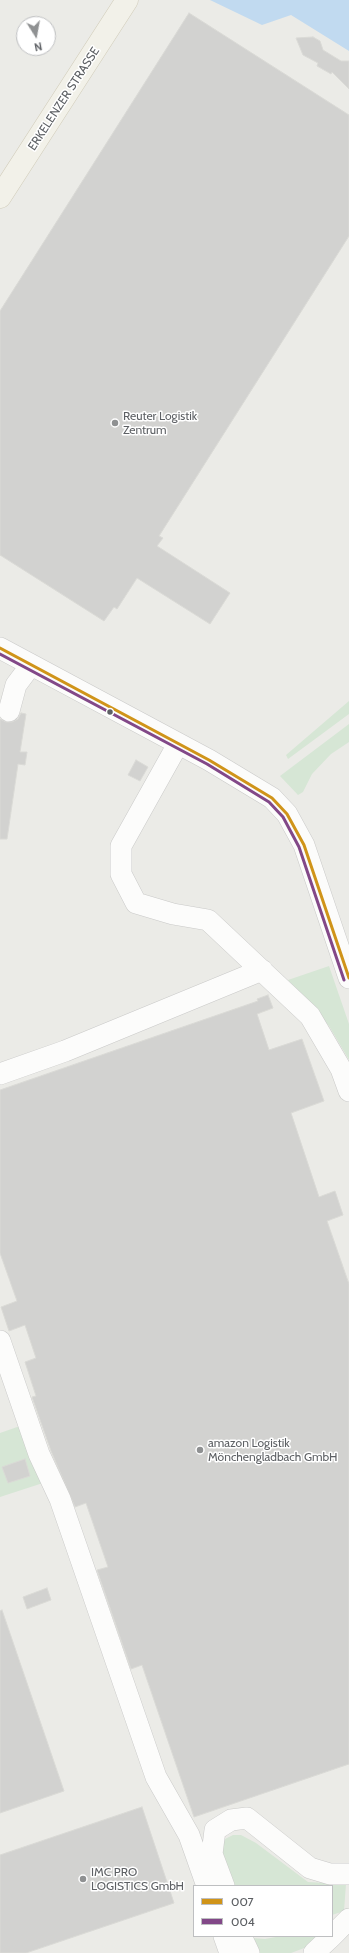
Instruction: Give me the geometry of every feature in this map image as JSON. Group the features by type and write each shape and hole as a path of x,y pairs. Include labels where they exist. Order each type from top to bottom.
{"main road":[{"name":"ERKELENZER STRASSE","path":"0,197 127,0"}],"street":[{"path":"0,648 178,744 272,798 287,814 304,845 349,978"},
{"path":"9,711 16,685 31,665"},
{"path":"178,744 121,846 121,874 136,903 173,914 208,920 262,970 310,1016 341,1069 349,1091"},
{"path":"0,1074 65,1051 262,970"},
{"path":"0,1341 39,1454 60,1499 156,1777 189,1835 207,1885"},
{"path":"224,1885 212,1854 214,1830 231,1820 247,1818 310,1868 330,1874 349,1874"},
{"path":"333,1922 349,1919"},
{"path":"333,1935 349,1919"},
{"path":"224,1937 230,1953"},
{"path":"241,1937 249,1953"},
{"path":"314,1953 331,1937"}],"green space":[{"path":"349,701 349,714 288,759 286,755"},
{"path":"349,724 349,742 331,754 312,774 303,792 298,795 280,776"},
{"path":"329,966 349,1024 349,1060 329,1026 288,980"},
{"path":"20,1426 46,1482 0,1497 0,1433"},
{"path":"233,1835 241,1835 256,1843 308,1882 346,1884 344,1911 333,1915 333,1885 232,1885 222,1858 221,1846 225,1839"},
{"path":"276,1937 326,1937 312,1945 291,1953 258,1953 252,1938 265,1939"}],"water":[{"path":"210,0 349,0 349,51 291,15 262,25"}],"building":[{"name":"Reuter Logistik Zentrum","path":"189,13 349,115 349,236 159,536 163,538 157,546 230,593 210,624 137,578 117,609 114,607 104,621 0,555 0,311"},
{"path":"313,37 320,41 323,50 341,61 349,61 349,89 332,72 331,74 317,66 318,63 303,55 296,38"},
{"path":"21,713 26,714 20,752 27,752 25,765 18,764 7,839 0,839 0,719 6,722 12,722 18,719"},
{"path":"136,760 148,767 140,781 128,775"},
{"name":"amazon Logistik Mönchengladbach GmbH","path":"268,995 273,1008 257,1014 269,1050 302,1039 324,1101 291,1113 319,1197 335,1191 343,1215 327,1221 349,1284 349,1764 194,1817 142,1665 131,1669 97,1570 108,1567 86,1503 75,1507 51,1451 32,1397 36,1396 25,1362 36,1358 25,1325 9,1331 1,1307 17,1301 0,1253 0,1090 258,1001 257,999"},
{"path":"25,1459 30,1476 8,1483 2,1467"},
{"path":"47,1588 51,1600 27,1609 23,1597"},
{"path":"2,1610 64,1791 0,1813 0,1611"},
{"name":"IMC PRO LOGISTICS GmbH","path":"142,1807 174,1903 26,1953 0,1953 0,1855"}],"transit line":[{"name":"007","path":"0,648 209,760 272,798 287,814 304,845 349,978"},
{"name":"004","path":"0,654 207,764 269,802 283,817 299,847 344,980"}],"place":[{"name":"Reuter Logistik Zentrum","path":"115,423"},
{"name":"amazon Logistik Mönchengladbach GmbH","path":"200,1450"},
{"name":"IMC PRO LOGISTICS GmbH","path":"83,1879"}]}
